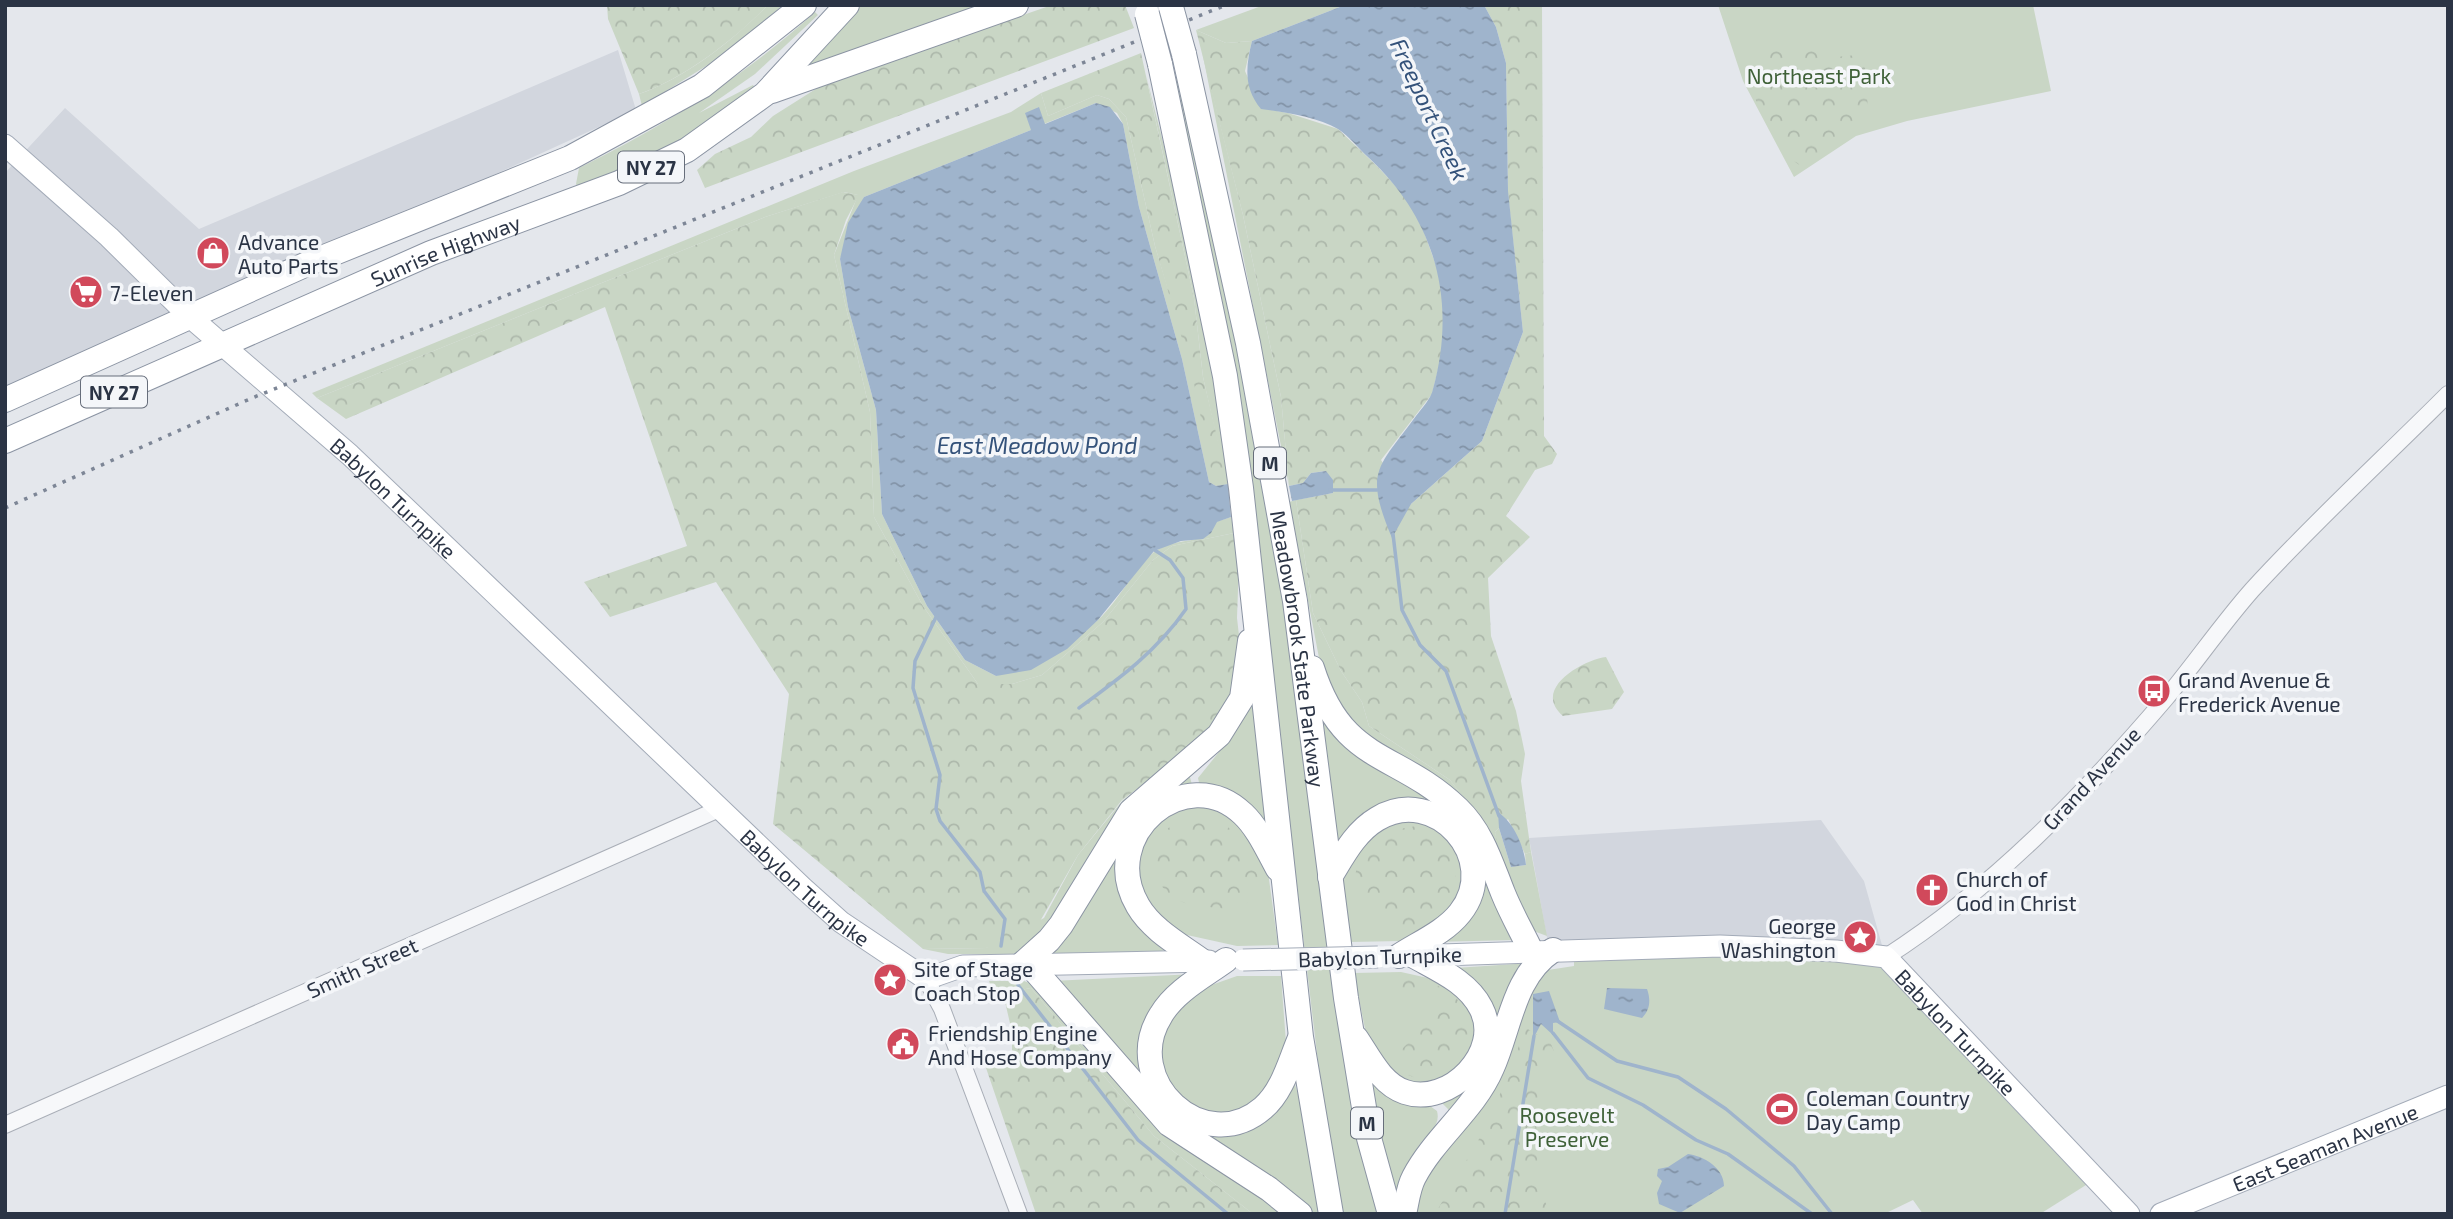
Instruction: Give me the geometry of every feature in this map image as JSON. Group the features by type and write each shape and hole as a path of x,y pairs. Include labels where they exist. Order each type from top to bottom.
{"highway":[{"name":"Sunrise Highway","path":"5,400 307,264 570,158 702,86 804,5"},
{"name":"Sunrise Highway","path":"5,441 431,253 619,183 687,150 765,94 847,5"},
{"path":"765,94 1016,5"},
{"name":"Meadowbrook State Parkway","path":"1171,6 1248,342 1298,621 1330,877 1369,1138 1390,1214"},
{"name":"Meadowbrook State Parkway","path":"1143,8 1160,64 1223,363 1255,615 1301,1037 1331,1214"},
{"path":"525,218 570,183 570,158"},
{"path":"1255,615 1242,698 1219,735 1131,811 1061,925 1025,965 1169,1124 1269,1189 1300,1214"},
{"path":"1298,621 1320,692 1333,717 1349,736 1373,754 1439,793 1469,821 1542,951 1527,976 1492,1069 1480,1091 1439,1139 1412,1179 1404,1214"},
{"path":"1202,750 1192,780 1202,795"},
{"path":"1282,876 1244,815 1226,803 1202,795 1161,806 1147,817 1129,845 1126,867 1130,890 1145,915 1158,929 1224,960 1178,995 1156,1023 1150,1040 1149,1062 1162,1094 1188,1116 1209,1123 1233,1122 1254,1114 1278,1090 1301,1037"},
{"path":"1330,877 1357,835 1388,813 1422,811 1455,828 1470,850 1474,870 1471,894 1452,922 1397,956"},
{"path":"1352,1031 1381,1075 1405,1092 1427,1094 1462,1079 1482,1054 1486,1036 1483,1014 1467,989 1397,956"},
{"path":"1427,1094 1443,1110 1439,1139"}],"main road":[{"name":"Babylon Turnpike","path":"5,145 109,237 189,316 350,455 719,809 841,922 926,979 963,966 1720,946 1836,951 1886,957 2129,1214"},
{"name":"East Seaman Avenue","path":"2161,1214 2448,1097"}],"street":[{"name":"Grand Avenue","path":"1886,957 1926,930 2080,793 2163,701 2251,591 2448,394"},
{"name":"Smith Street","path":"5,1125 719,809"},
{"path":"926,979 947,1022 1019,1214"}],"shaded area":[{"path":"618,50 636,110 5,398 5,173 65,108 199,229"},
{"path":"1821,820 1864,881 1885,956 1549,949 1529,838"}],"green space":[{"path":"607,5 768,5 708,57 674,79 639,94 608,19"},
{"path":"768,5 783,5 727,53 642,106 639,94 674,78 708,57"},
{"path":"862,5 1001,5 812,70 809,61"},
{"path":"1052,5 1125,5 1134,28 705,188 697,170 715,154 751,137 773,116 822,85"},
{"path":"1264,5 1345,5 1252,41 1226,43 1196,30"},
{"path":"1484,5 1542,5 1544,436 1557,454 1552,464 1535,470 1506,516 1530,537 1488,578 1491,636 1516,711 1525,754 1521,781 1531,852 1525,854 1508,819 1495,832 1497,840 1450,780 1369,726 1362,702 1341,671 1313,613 1296,500 1333,493 1325,471 1311,473 1303,483 1289,486 1281,397 1243,215 1196,30 1226,43 1252,41 1245,71 1261,108 1288,113 1338,129 1415,207 1442,282 1444,345 1432,394 1381,460 1411,504 1482,441 1523,332 1508,194 1506,63 1496,27"},
{"name":"Northeast Park","path":"1718,5 2033,5 2051,91 1907,121 1856,136 1794,177 1743,81"},
{"path":"815,12 818,15 755,74 699,113 753,85 755,88 699,132 579,190 576,184 579,168 673,117 732,79"},
{"path":"1774,43 1805,44 1836,57 1857,55 1865,68 1869,124 1802,166 1783,149 1765,120 1751,87 1747,61 1759,49"},
{"path":"1202,51 1243,215 1281,397 1289,486"},
{"path":"1141,53 1194,298 1203,377 1228,484 1213,479 1192,373 1155,246 1126,117 1109,99 1097,95 1048,116 1041,93"},
{"path":"1146,75 1193,261 1231,484 1216,486 1209,482 1182,359 1139,207 1123,124 1117,113 1096,103 1044,124 1038,107 1031,130 864,197 840,259 848,307 876,410 882,514 927,606 965,660 996,676 1065,641 1099,619 1150,555 1174,543 1205,535 1216,522 1231,517 1234,533 1172,546 1153,560 1103,622 1042,675 1012,684 978,684 923,606 874,517 870,412 834,255 858,195 844,192 765,217 317,398 312,393 854,171 1011,112 1041,93 1048,116 1097,95 1109,99 1126,117 1155,246 1227,484 1203,377 1194,298"},
{"path":"1179,75 1271,516 1350,1091 1377,1214 1342,1214 1329,1154 1234,358 1174,78"},
{"path":"843,192 859,195 846,220 834,255 870,412 874,517 923,606 978,684 1012,684 1042,675 1103,622 1153,560 1172,546 1234,533 1239,561 1237,618 1241,653 1230,699 1197,745 1122,800 1078,855 1031,937 986,948 923,949 773,824 789,694 716,582 610,617 584,582 687,546 605,307 346,419 317,398 765,217"},
{"path":"1296,500 1313,613 1341,671 1362,702 1369,726 1450,780 1496,838 1495,832 1499,828 1511,867 1526,865 1525,854 1531,852 1547,936 1531,930 1404,765 1335,708 1320,663 1289,502"},
{"path":"1606,657 1624,692 1612,709 1563,716 1555,706 1553,696 1556,686 1574,670"},
{"path":"1249,691 1257,714 1273,854 1200,787 1198,778 1236,731"},
{"path":"1315,692 1336,733 1358,752 1421,787 1452,808 1472,834 1517,940 1431,942 1469,913 1481,886 1481,865 1473,845 1459,828 1441,815 1421,807 1398,806 1376,813 1359,827 1338,858"},
{"path":"1167,769 1040,942 1013,954 948,954 923,949 986,948 1044,918 1078,855 1123,800"},
{"path":"1188,770 1194,792 1166,797 1120,865 1174,948 1152,953 1048,955 1129,823"},
{"path":"1176,804 1233,812 1268,872 1278,945 1237,946 1178,933 1175,937 1135,886 1134,849"},
{"path":"1191,819 1216,821 1226,826 1240,840 1251,858 1260,885 1250,901 1234,911 1180,901 1163,888 1153,871 1151,852 1161,833"},
{"path":"1382,822 1436,822 1467,861 1456,913 1401,941 1349,942 1343,891 1345,870"},
{"path":"1417,826 1453,848 1456,887 1435,919 1412,932 1378,932 1382,918 1375,907 1355,893 1355,876 1362,852 1376,837"},
{"name":"Coleman Country Day Camp","path":"1574,948 1885,956 2094,1180 2040,1214 1923,1214 1913,1200 1884,1214 1412,1214 1416,1189 1524,995 1548,970 1574,966"},
{"path":"1529,963 1450,1120 1448,1109 1438,1099 1492,1036 1455,968"},
{"path":"1401,972 1428,978 1469,999 1481,1040 1455,1080 1406,1085 1381,1068 1367,1039 1354,973"},
{"path":"1195,974 1175,994 1152,1088 1229,1129 1292,1075 1304,1113 1322,1214 1306,1214 1195,1137 1052,981"},
{"path":"1237,976 1281,976 1286,1043 1265,1100 1211,1119 1163,1085 1161,1024 1203,988"},
{"path":"1384,978 1430,980 1462,1003 1476,1029 1472,1049 1424,1081 1408,1075 1398,1053 1437,1014 1432,995 1418,990 1392,991"},
{"path":"989,981 1024,981 1035,985 1291,1214 1253,1214 1154,1136 1031,988 1003,993 992,990"},
{"path":"1031,988 1154,1136 1253,1214 1036,1214 985,1065 1012,1056 1012,1032 1003,993"},
{"path":"1526,1028 1543,1038 1547,1034 1557,1059 1544,1053 1536,1117 1538,1187 1551,1214 1435,1214 1489,1122"},
{"path":"1364,1059 1437,1111 1437,1121 1433,1129 1415,1151 1412,1159 1401,1210 1385,1163"}],"water":[{"name":"Freeport Creek","path":"1345,5 1484,5 1496,27 1506,63 1508,191 1523,332 1482,441 1411,504 1392,538 1378,498 1377,484 1384,460 1426,403 1433,389 1443,325 1435,264 1425,235 1411,208 1392,182 1354,143 1338,129 1320,121 1261,109 1251,93 1248,76 1252,41"},
{"name":"East Meadow Pond","path":"1096,103 1110,107 1123,124 1139,207 1182,359 1209,482 1216,486 1228,484 1231,517 1217,522 1211,533 1203,539 1181,541 1154,551 1098,620 1067,649 1031,670 996,676 965,660 927,606 882,514 876,410 848,307 840,259 848,223 864,197 1031,130 1025,113 1039,107 1045,124"},
{"path":"1326,471 1333,480 1333,493 1292,501 1289,486 1303,483 1311,473"},
{"path":"1498,812 1509,822 1517,835 1526,865 1511,867 1499,828"},
{"path":"1607,988 1647,989 1647,1012 1642,1018 1604,1009"},
{"path":"1549,991 1560,1022 1553,1023 1553,1035 1541,1024 1533,1039 1533,994"},
{"path":"1688,1154 1700,1157 1717,1168 1724,1186 1680,1213 1659,1204 1657,1193 1662,1181 1657,1176 1658,1169 1668,1167"}],"waterway":[{"path":"1330,490 1377,490"},
{"path":"1393,534 1402,610 1420,645 1446,671 1499,816"},
{"path":"1079,708 1150,651 1186,609 1183,578 1170,560 1153,549"},
{"path":"937,615 915,661 913,688 940,775 936,809 940,821 980,872 984,891 1005,919 1001,946"},
{"path":"1018,985 1138,1140 1228,1214"},
{"path":"1556,1020 1617,1061 1678,1077 1726,1109 1794,1166 1832,1214"},
{"path":"1553,1033 1588,1078 1643,1105 1696,1140 1728,1154 1812,1214"},
{"path":"1505,1214 1534,1036"}],"railway":[{"path":"5,508 252,398 1226,5"}],"place":[{"name":"Advance Auto Parts","path":"213,253"},
{"name":"7-Eleven","path":"86,292"},
{"name":"Grand Avenue & Frederick Avenue","path":"2154,691"},
{"name":"Church of God in Christ","path":"1932,890"},
{"name":"George Washington","path":"1860,937"},
{"name":"Site of Stage Coach Stop","path":"890,980"},
{"name":"Friendship Engine And Hose Company","path":"903,1044"},
{"name":"Coleman Country Day Camp","path":"1782,1109"}],"park label":[{"name":"Roosevelt Preserve","path":"1567,1126"}]}
